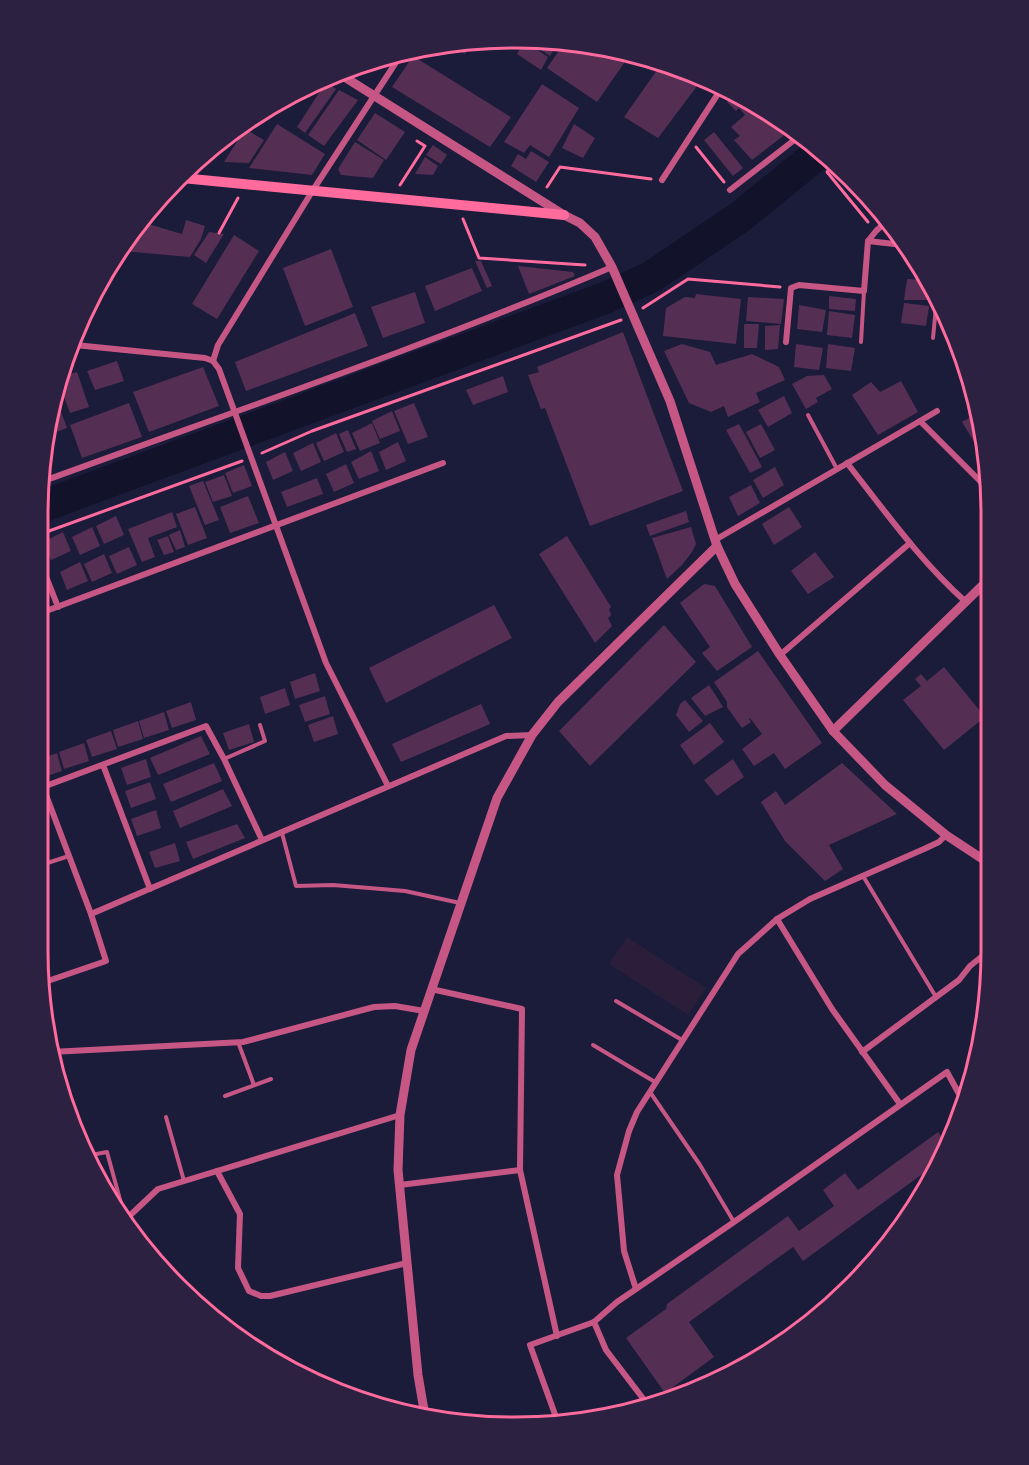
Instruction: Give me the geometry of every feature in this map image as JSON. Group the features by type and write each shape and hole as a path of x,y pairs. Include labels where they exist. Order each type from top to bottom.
{"main road":[{"path":"191,179 564,215"}],"street":[{"path":"213,361 218,345 313,190 395,64"},
{"path":"348,79 580,223 595,237 631,308 670,401 716,543 735,584 780,655 833,731 885,785 946,835 981,858"},
{"path":"662,180 717,94"},
{"path":"730,190 793,141"},
{"path":"786,342 791,288 799,285 864,291 868,241 881,226"},
{"path":"868,241 894,244"},
{"path":"50,479 234,413 613,270"},
{"path":"80,346 205,358 213,361 219,369 326,663 388,786"},
{"path":"424,1408 418,1375 398,1170 400,1115 411,1050 497,798 532,735 558,702 716,543 937,411"},
{"path":"920,421 980,481"},
{"path":"48,610 443,463"},
{"path":"847,463 915,551 966,602"},
{"path":"780,655 910,543"},
{"path":"48,582 58,607"},
{"path":"833,731 981,587"},
{"path":"48,786 206,726 262,840"},
{"path":"91,914 506,736 532,735"},
{"path":"104,765 150,889"},
{"path":"48,801 91,914 106,961 49,981"},
{"path":"636,1289 624,1251 617,1175 629,1131 637,1112 738,954 777,919 810,899 939,842 946,835"},
{"path":"777,919 832,1010 900,1104"},
{"path":"862,1052 959,980 981,957"},
{"path":"431,989 522,1009 520,1170 557,1336"},
{"path":"59,1052 243,1042 374,1007 395,1006 424,1011"},
{"path":"554,1415 530,1345 594,1322 617,1302 947,1072 958,1093"},
{"path":"130,1214 158,1189 400,1115"},
{"path":"400,1185 520,1170"},
{"path":"218,1171 240,1214 238,1268 249,1291 261,1296 270,1296 407,1263"},
{"path":"594,1322 606,1350 643,1399"}],"lane":[{"path":"861,342 864,291"},
{"path":"933,338 935,313"},
{"path":"808,415 837,469"},
{"path":"224,759 265,741 260,725"},
{"path":"281,832 296,886 333,885 405,891 460,903"},
{"path":"48,863 69,856"},
{"path":"863,876 936,997"},
{"path":"616,1000 683,1040"},
{"path":"238,1042 254,1085"},
{"path":"593,1045 656,1083"},
{"path":"225,1096 271,1079"},
{"path":"650,1092 700,1165 734,1222"},
{"path":"166,1117 184,1181"},
{"path":"95,1154 107,1152 118,1196"}],"path":[{"path":"689,138 730,190"},
{"path":"400,186 425,146 417,141"},
{"path":"547,187 560,167 662,180"},
{"path":"829,171 827,172 876,231"},
{"path":"219,233 240,195"},
{"path":"463,217 479,258 589,266"},
{"path":"642,309 688,279 791,288"},
{"path":"48,531 312,431 625,318"}],"shaded area":[{"path":"627,937 706,988 688,1015 609,964"}],"building":[{"path":"520,48 536,49 548,57 541,70 517,54"},
{"path":"539,49 554,50 550,56"},
{"path":"559,50 625,62 597,102 547,68"},
{"path":"417,58 511,117 490,147 392,87 410,60"},
{"path":"657,71 697,86 658,138 624,117"},
{"path":"542,84 579,108 549,157 530,145 524,153 504,142"},
{"path":"332,86 336,89 305,133 297,127 320,91"},
{"path":"339,90 358,100 324,146 308,135"},
{"path":"729,100 748,110 785,135 752,160 734,140 740,136 731,127 745,115 739,108 736,111 727,102"},
{"path":"375,113 405,132 386,160 357,140"},
{"path":"277,124 325,154 312,175 249,168"},
{"path":"574,124 595,138 583,158 562,148"},
{"path":"249,131 264,140 249,163 224,162 239,138"},
{"path":"714,132 743,168 733,176 704,140"},
{"path":"355,142 384,160 373,178 341,175 338,169"},
{"path":"433,145 447,155 441,164 426,155"},
{"path":"531,151 549,162 536,182 511,166 518,154 526,159"},
{"path":"425,157 438,166 433,175 415,174"},
{"path":"186,220 205,226 201,239 190,257 129,252 150,224 182,234"},
{"path":"209,232 224,234 206,263 194,255"},
{"path":"234,235 259,251 217,319 192,304"},
{"path":"331,249 353,307 305,326 283,268"},
{"path":"475,261 481,261 492,286 487,288"},
{"path":"518,266 573,272 575,276 529,294"},
{"path":"472,268 482,291 435,311 425,286"},
{"path":"907,279 918,280 929,300 904,300"},
{"path":"415,292 425,323 383,338 371,307"},
{"path":"696,294 741,299 736,344 663,336 666,308 685,297 695,298"},
{"path":"829,296 856,299 855,311 829,309"},
{"path":"748,297 784,299 781,324 746,321"},
{"path":"904,303 929,306 926,326 901,323"},
{"path":"799,305 826,310 822,332 797,329"},
{"path":"829,311 855,315 852,338 827,335"},
{"path":"355,313 368,346 246,391 235,362"},
{"path":"744,324 759,324 757,348 744,348"},
{"path":"780,325 778,349 765,350 765,326"},
{"path":"623,332 683,491 590,526 545,408 541,409 528,375 539,372 537,367"},
{"path":"682,344 710,352 716,365 752,354 779,367 785,380 756,393 760,402 728,417 724,406 711,412 689,403 664,351"},
{"path":"796,344 823,348 819,370 794,367"},
{"path":"828,344 855,348 851,371 826,368"},
{"path":"117,361 124,381 95,390 87,371"},
{"path":"203,367 219,406 149,432 133,392"},
{"path":"77,372 89,407 70,413 64,396 70,374"},
{"path":"824,375 832,389 816,398 818,402 806,409 792,384 807,376"},
{"path":"503,376 508,392 473,405 466,390"},
{"path":"901,381 918,412 878,435 852,395 871,382 880,392"},
{"path":"784,396 792,413 768,427 758,410"},
{"path":"129,403 142,437 82,458 70,425"},
{"path":"414,403 428,437 408,444 394,411"},
{"path":"60,410 67,428 56,432"},
{"path":"392,411 400,431 380,439 372,421"},
{"path":"971,417 975,444 962,422"},
{"path":"372,423 380,443 360,451 352,433"},
{"path":"739,424 762,467 750,473 726,430"},
{"path":"761,424 775,450 760,458 746,432"},
{"path":"348,430 356,449 347,452 339,434"},
{"path":"336,433 344,452 324,461 316,443"},
{"path":"398,442 406,461 386,470 379,452"},
{"path":"313,443 321,462 301,471 293,453"},
{"path":"371,451 379,471 359,479 351,462"},
{"path":"285,452 293,471 273,480 266,462"},
{"path":"346,464 354,483 334,492 326,474"},
{"path":"244,465 252,486 233,493 225,473"},
{"path":"775,467 784,485 763,498 753,480"},
{"path":"224,475 232,496 213,502 205,482"},
{"path":"317,478 323,494 287,507 281,492"},
{"path":"203,481 219,520 205,525 189,486"},
{"path":"751,485 760,503 738,516 729,497"},
{"path":"248,496 259,523 230,533 220,507"},
{"path":"195,507 207,538 188,545 176,514"},
{"path":"789,507 802,527 774,545 762,524"},
{"path":"686,511 689,522 650,536 646,525"},
{"path":"172,512 177,527 148,538 155,557 142,562 128,529"},
{"path":"116,516 124,535 104,544 96,526"},
{"path":"92,527 100,546 80,555 72,537"},
{"path":"691,527 696,544 682,565 667,579 652,538"},
{"path":"180,530 185,547 176,550 169,535"},
{"path":"63,532 71,551 51,560 48,553 48,540"},
{"path":"168,536 174,552 164,555 157,540"},
{"path":"567,536 611,607 609,609 611,615 608,618 612,626 595,643 539,554"},
{"path":"129,547 137,565 117,574 109,556"},
{"path":"815,552 834,577 808,594 791,571"},
{"path":"104,554 112,573 92,582 84,564"},
{"path":"80,562 88,581 67,590 60,572"},
{"path":"704,584 715,586 752,647 717,671 702,653 710,647 680,603"},
{"path":"494,605 512,638 386,703 369,668"},
{"path":"664,625 696,662 590,766 559,731"},
{"path":"758,651 822,743 785,769 774,753 754,766 742,749 762,734 750,718 751,722 742,728 727,707 727,702 714,682"},
{"path":"944,667 981,712 981,720 944,750 903,700 921,686 915,679 921,674 927,681"},
{"path":"315,673 320,691 295,699 290,682"},
{"path":"709,685 723,707 705,716 691,698"},
{"path":"285,688 290,705 265,714 260,697"},
{"path":"325,696 330,714 305,722 299,705"},
{"path":"685,700 703,721 689,732 676,715 680,704"},
{"path":"191,702 196,720 172,728 166,711"},
{"path":"481,704 490,724 401,762 392,744"},
{"path":"164,712 169,730 144,738 139,721"},
{"path":"333,716 338,734 314,742 308,725"},
{"path":"138,721 143,739 118,747 113,730"},
{"path":"710,723 724,742 694,765 680,745"},
{"path":"249,724 254,742 229,750 223,733"},
{"path":"111,731 117,749 92,757 86,740"},
{"path":"201,736 210,754 158,775 150,758"},
{"path":"84,743 89,761 64,769 59,752"},
{"path":"57,753 62,771 48,776 48,756"},
{"path":"146,759 151,777 127,785 121,768"},
{"path":"733,759 744,777 717,796 704,780"},
{"path":"214,763 222,781 171,802 163,784"},
{"path":"842,763 897,814 829,845 843,869 825,881 785,841 761,802 776,791 785,805"},
{"path":"150,782 156,799 131,808 125,791"},
{"path":"223,789 232,806 180,828 173,811"},
{"path":"156,810 161,828 137,836 131,819"},
{"path":"237,824 245,838 193,859 186,842"},
{"path":"175,843 180,861 155,868 149,852"},
{"path":"938,1132 942,1137 925,1172 803,1261 793,1247 689,1322 714,1357 664,1392 626,1338 666,1309 667,1304 788,1216 799,1231 834,1206 823,1190 845,1173 858,1190"}],"waterway":[{"path":"48,504 605,298 651,277 740,217 814,157"}]}
